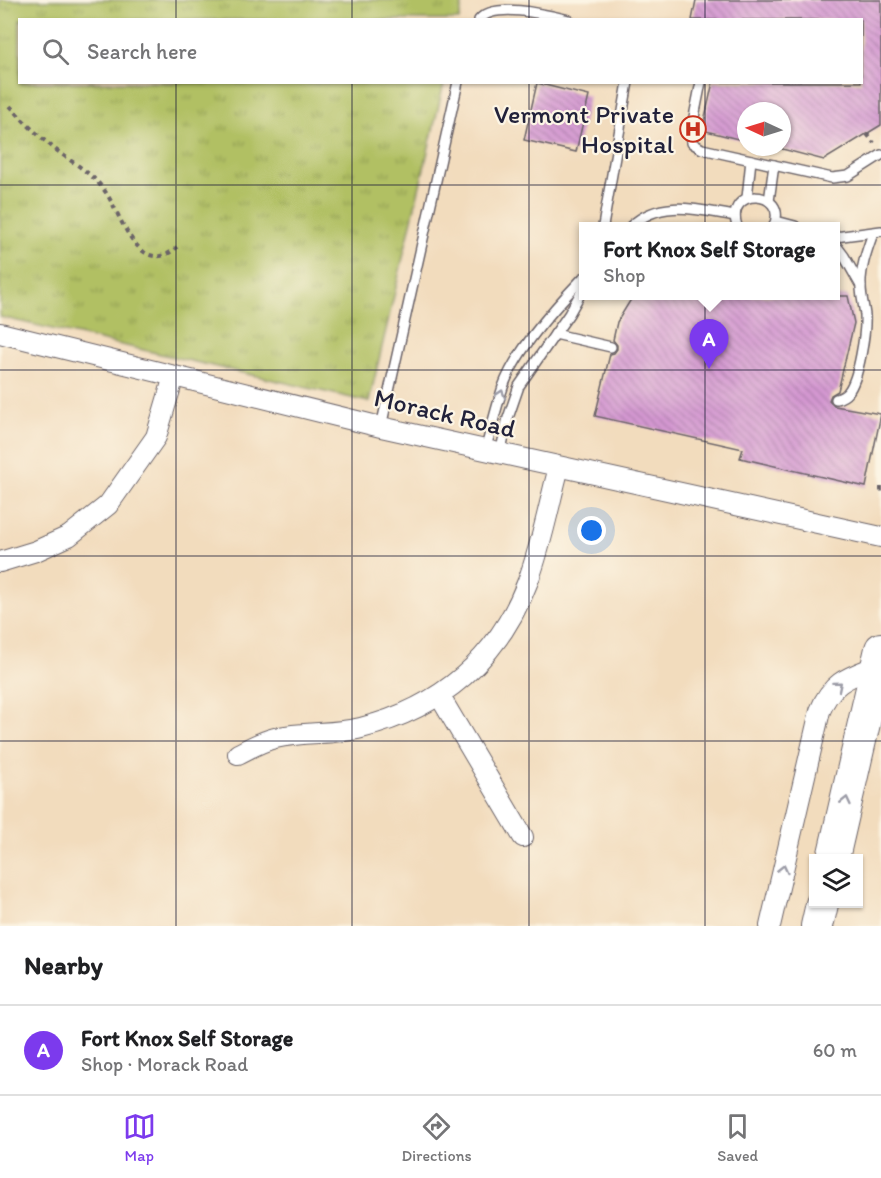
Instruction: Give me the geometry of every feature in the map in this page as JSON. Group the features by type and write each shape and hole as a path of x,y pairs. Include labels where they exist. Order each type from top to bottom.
{"highway":[{"path":"833,854 879,657"},
{"path":"817,926 821,908"}],"street":[{"name":"Morack Road","path":"0,333 381,427 881,537"},
{"path":"0,562 36,551 69,536 108,505 156,437 174,376"},
{"path":"238,754 275,738 297,734 336,732 387,721 412,711 440,695 466,675 488,652 514,613 529,581 559,466"},
{"path":"770,926 820,711 827,694 879,657"},
{"path":"440,695 523,837"}],"lane":[{"path":"480,18 483,14 499,10 560,18"},
{"path":"381,427 458,84"},
{"path":"604,222 628,84"},
{"path":"701,84 691,132 692,143 702,149 832,178 848,176 881,155"},
{"path":"697,103 708,105"},
{"path":"747,198 751,160"},
{"path":"769,201 774,165"},
{"path":"736,222 735,216 741,203 747,198 762,198 774,207 775,222"},
{"path":"635,222 641,217 658,210 678,207 735,216"},
{"path":"840,236 877,232"},
{"path":"836,399 844,397 850,390 863,341 865,316 861,286 865,255 877,232"},
{"path":"840,251 861,286"},
{"path":"493,452 503,385 518,359 557,306 579,282"},
{"path":"493,452 519,386 579,296"},
{"path":"555,334 611,347"}],"path":[{"path":"10,106 36,134 97,182 135,242 145,253 156,257 170,254 177,247"},
{"path":"881,487 881,494"}],"green space":[{"path":"0,0 463,0 459,18 18,18 18,84 444,84 369,402 0,317"}],"building":[{"path":"696,0 881,0 881,125 824,160 791,151 791,102 737,102 737,139 702,130 713,84 863,84 863,18 692,18"},
{"path":"537,84 589,96 576,152 524,140"},
{"path":"840,296 848,296 854,323 838,391 831,395 829,400 835,406 881,414 866,487 740,458 743,449 595,416 610,354 617,349 613,340 617,322 631,300 840,300"}],"place":[{"name":"Vermont Private Hospital","path":"693,129"},
{"name":"Fort Knox Self Storage","path":"709,369"}]}
